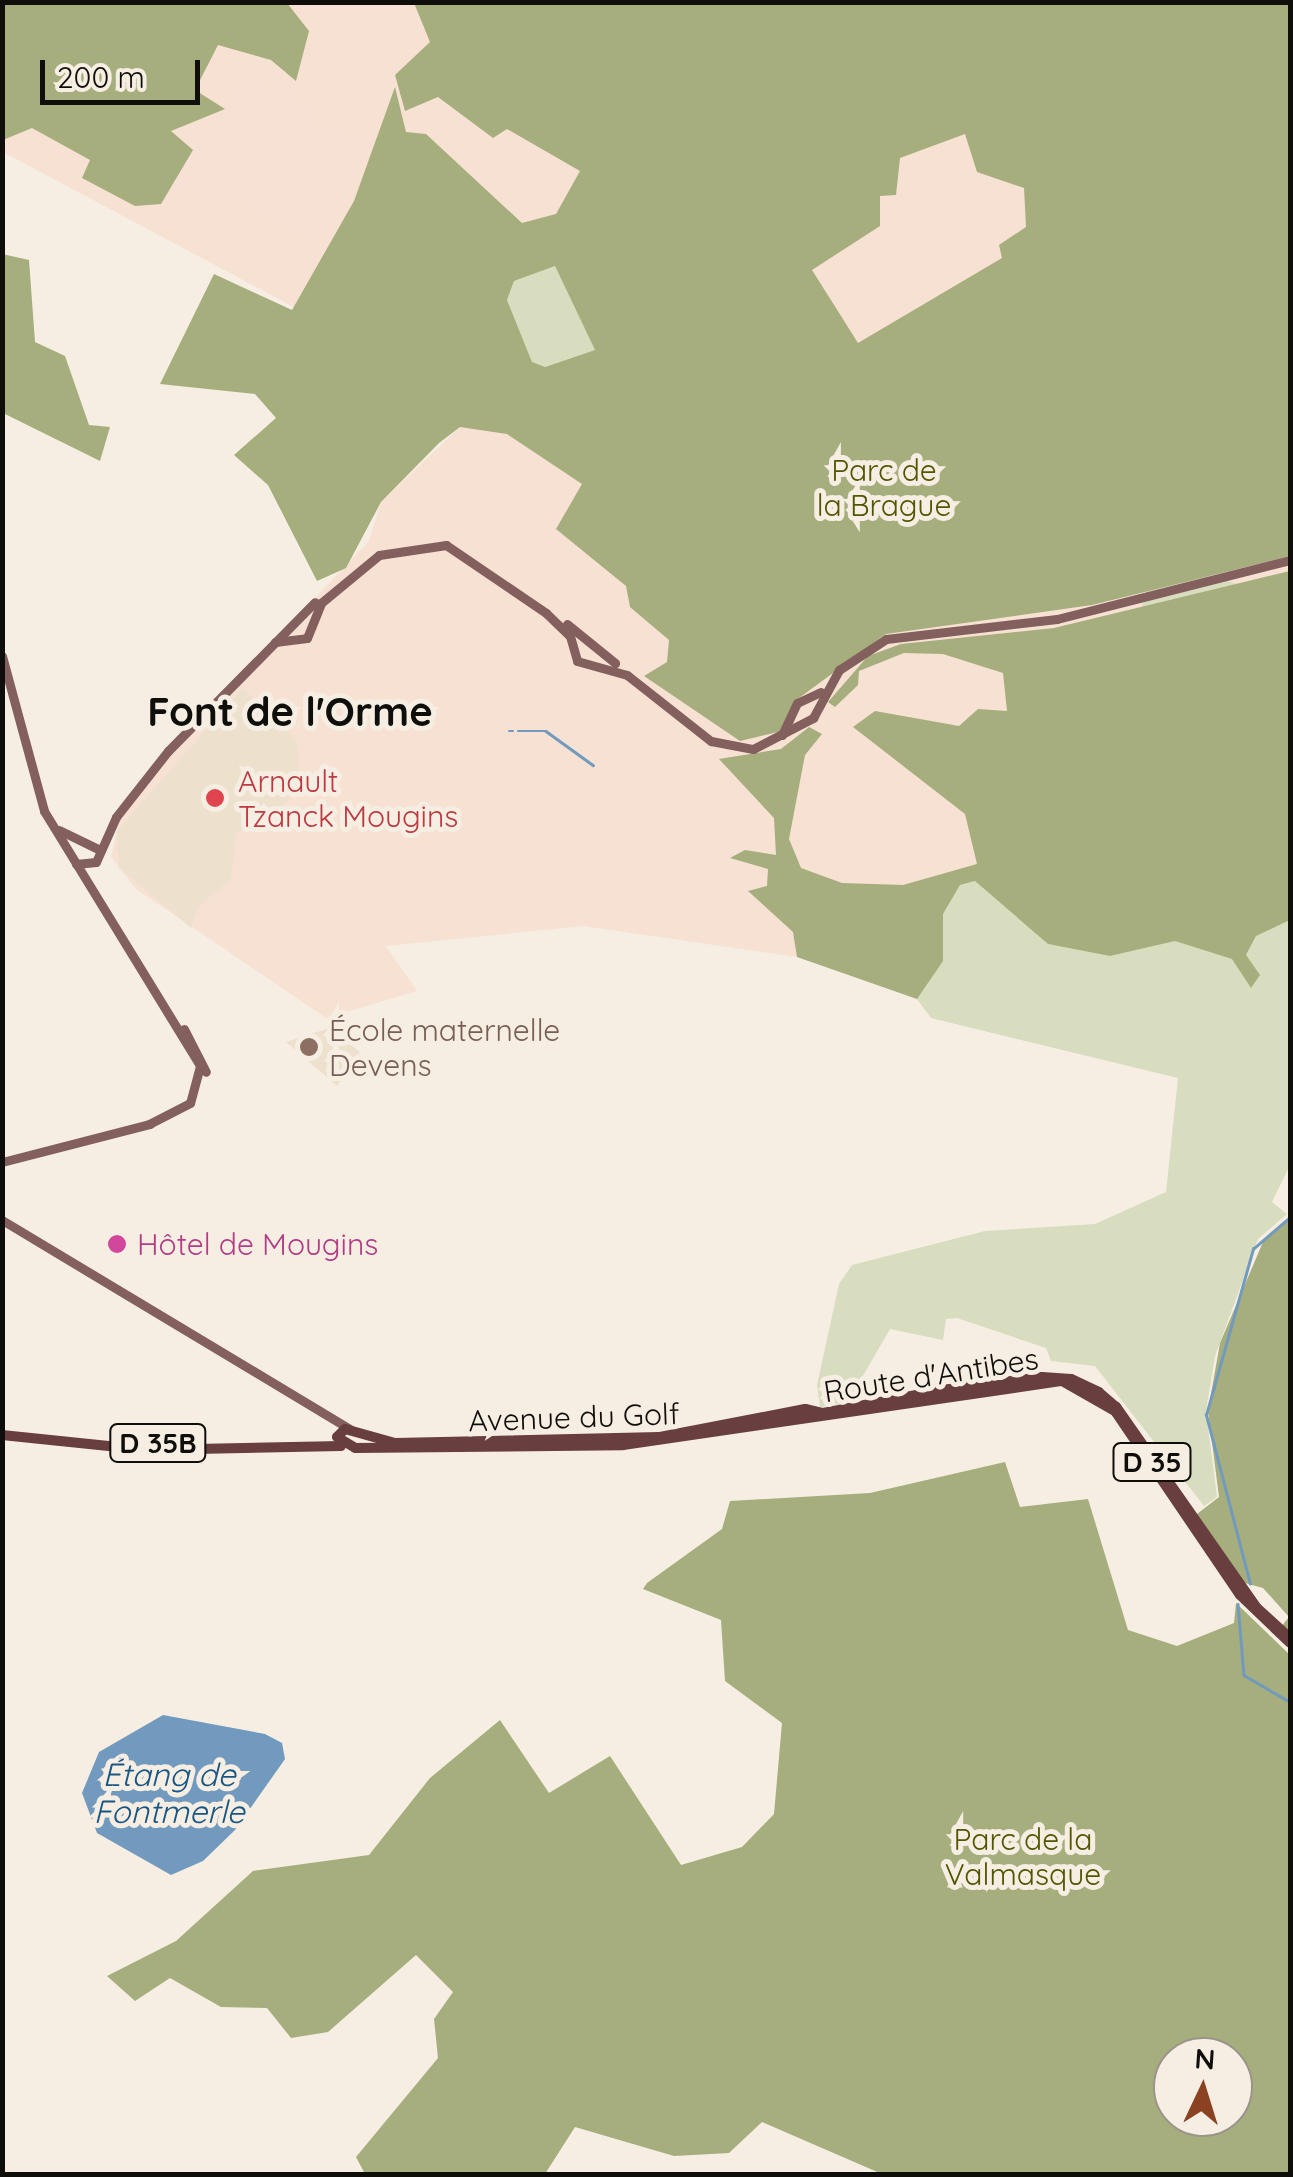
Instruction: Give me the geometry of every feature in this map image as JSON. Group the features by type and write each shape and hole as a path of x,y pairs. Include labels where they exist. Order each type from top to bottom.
{"main road":[{"path":"304,622 376,551 434,538 482,554 594,650 728,743 775,739 794,713 812,703"},
{"path":"91,889 90,866 108,829 174,744 287,628 304,622 379,555 436,544 487,565 572,646 574,659 627,675 711,741 769,746 804,721 812,703 855,654 886,639 1058,619 1290,562"},
{"path":"275,642 307,638 304,622"},
{"path":"287,628 293,640"},
{"path":"572,646 584,640"},
{"path":"588,661 594,650"},
{"path":"2,656 56,829 165,1009 200,1083 184,1108 148,1124 2,1162"},
{"path":"794,713 804,721"},
{"path":"56,829 88,838 100,850"},
{"path":"71,848 108,829"},
{"path":"76,864 90,866"},
{"name":"Avenue du Golf","path":"2,1220 352,1433 439,1445"},
{"name":"Route d'Antibes","path":"799,1419 1052,1377 1100,1392 1257,1608 1290,1640"},
{"name":"Avenue du Golf","path":"341,1441 439,1445 659,1437 799,1419"},
{"path":"331,1420 341,1441 352,1433"},
{"name":"D 35B","path":"2,1432 174,1447 341,1441"}],"shaded area":[{"path":"39,3 1290,3 1290,1097 931,1018 917,999 797,957 583,926 386,946 417,991 326,1018 136,889 111,857 124,800 369,541 381,502 460,427 365,345 3,152 2,78"},
{"path":"277,74 294,83 295,104 311,108 309,126 374,141 319,242 238,199 172,191 195,148 187,132 200,124 211,134 245,80 272,87"},
{"name":"Arnault Tzanck Mougins","path":"243,688 297,741 300,787 272,817 236,833 231,879 199,906 191,928 119,868 116,832"},
{"path":"329,1028 360,1052 337,1086 286,1042"}],"green space":[{"path":"3,2 287,3 309,31 296,81 271,60 218,45 195,90 225,109 171,131 193,150 161,204 135,206 82,178 90,160 32,128 3,140"},
{"name":"Parc de la Brague","path":"414,3 1290,3 1290,556 1092,605 886,634 799,698 782,731 740,741 644,676 667,662 669,640 630,607 626,586 556,529 582,484 507,434 460,427 439,443 381,502 346,568 317,581 268,485 234,455 276,418 255,394 160,384 214,274 292,310 354,201 395,87 406,132 426,134 522,223 556,214 580,171 507,129 493,138 438,97 405,111 395,75 430,42","holes":["965,134 977,172 1024,188 1026,227 999,245 1002,258 858,343 812,270 880,226 880,196 896,195 900,158","555,266 595,350 545,367 532,362 507,300 514,281"]},
{"path":"2,254 29,260 35,342 65,356 89,425 110,427 100,461 3,413"},
{"path":"555,266 595,350 544,367 532,362 507,300 514,281"},
{"path":"1154,562 1290,598 1290,726 1246,956 1256,936 1290,920 1290,1165 1272,1202 1287,1214 1258,1239 1215,1356 1206,1411 1217,1497 1204,1506 1095,1366 1051,1361 1046,1348 957,1318 946,1319 943,1340 890,1329 857,1386 858,1401 820,1407 817,1385 839,1284 852,1265 985,1231 1095,1224 1166,1192 1178,1078 931,1018 917,999 943,914 960,885 976,881 1048,944 1110,956 1175,941 1137,625"},
{"path":"1290,571 1290,920 1256,936 1246,955 1260,975 1251,988 1232,959 1175,941 1110,956 1048,944 975,881 960,885 943,914 943,961 917,999 797,957 793,932 748,891 767,886 768,869 730,858 745,850 776,855 774,818 719,759 781,749 809,727 822,734 805,755 789,839 801,868 842,883 903,885 977,864 965,814 853,727 875,711 959,726 978,709 1007,711 1003,673 943,654 904,653 859,671 858,685 835,707 828,702 868,656 901,644 1054,628"},
{"path":"1290,1219 1290,1636 1280,1628 1289,1617 1263,1588 1245,1583 1197,1514 1219,1497 1208,1411 1220,1343 1263,1242"},
{"name":"Parc de la Valmasque","path":"1005,1462 1020,1507 1088,1499 1128,1630 1177,1646 1234,1623 1236,1603 1290,1655 1290,2174 882,2174 762,2122 729,2153 674,2156 575,2127 545,2174 365,2174 356,2157 438,2058 434,2019 453,1992 416,1955 328,2032 291,2038 267,2008 221,2007 170,1978 135,2001 107,1976 176,1941 253,1871 369,1855 430,1778 500,1720 549,1793 610,1756 681,1865 742,1847 774,1814 782,1723 725,1681 721,1620 643,1589 722,1529 730,1501 870,1493"}],"water":[{"name":"Étang de Fontmerle","path":"163,1715 265,1734 282,1743 285,1759 235,1830 203,1861 171,1875 97,1833 82,1793 99,1752"}],"waterway":[{"path":"518,731 546,731 593,765"},
{"path":"1250,1584 1206,1415 1253,1249 1290,1217"},
{"path":"1238,1604 1244,1675 1290,1702"}],"place":[{"name":"Arnault Tzanck Mougins","path":"215,798"},
{"name":"École maternelle Devens","path":"309,1047"},
{"name":"Hôtel de Mougins","path":"117,1244"}],"district":[{"name":"Font de l'Orme","path":"290,711"}]}
